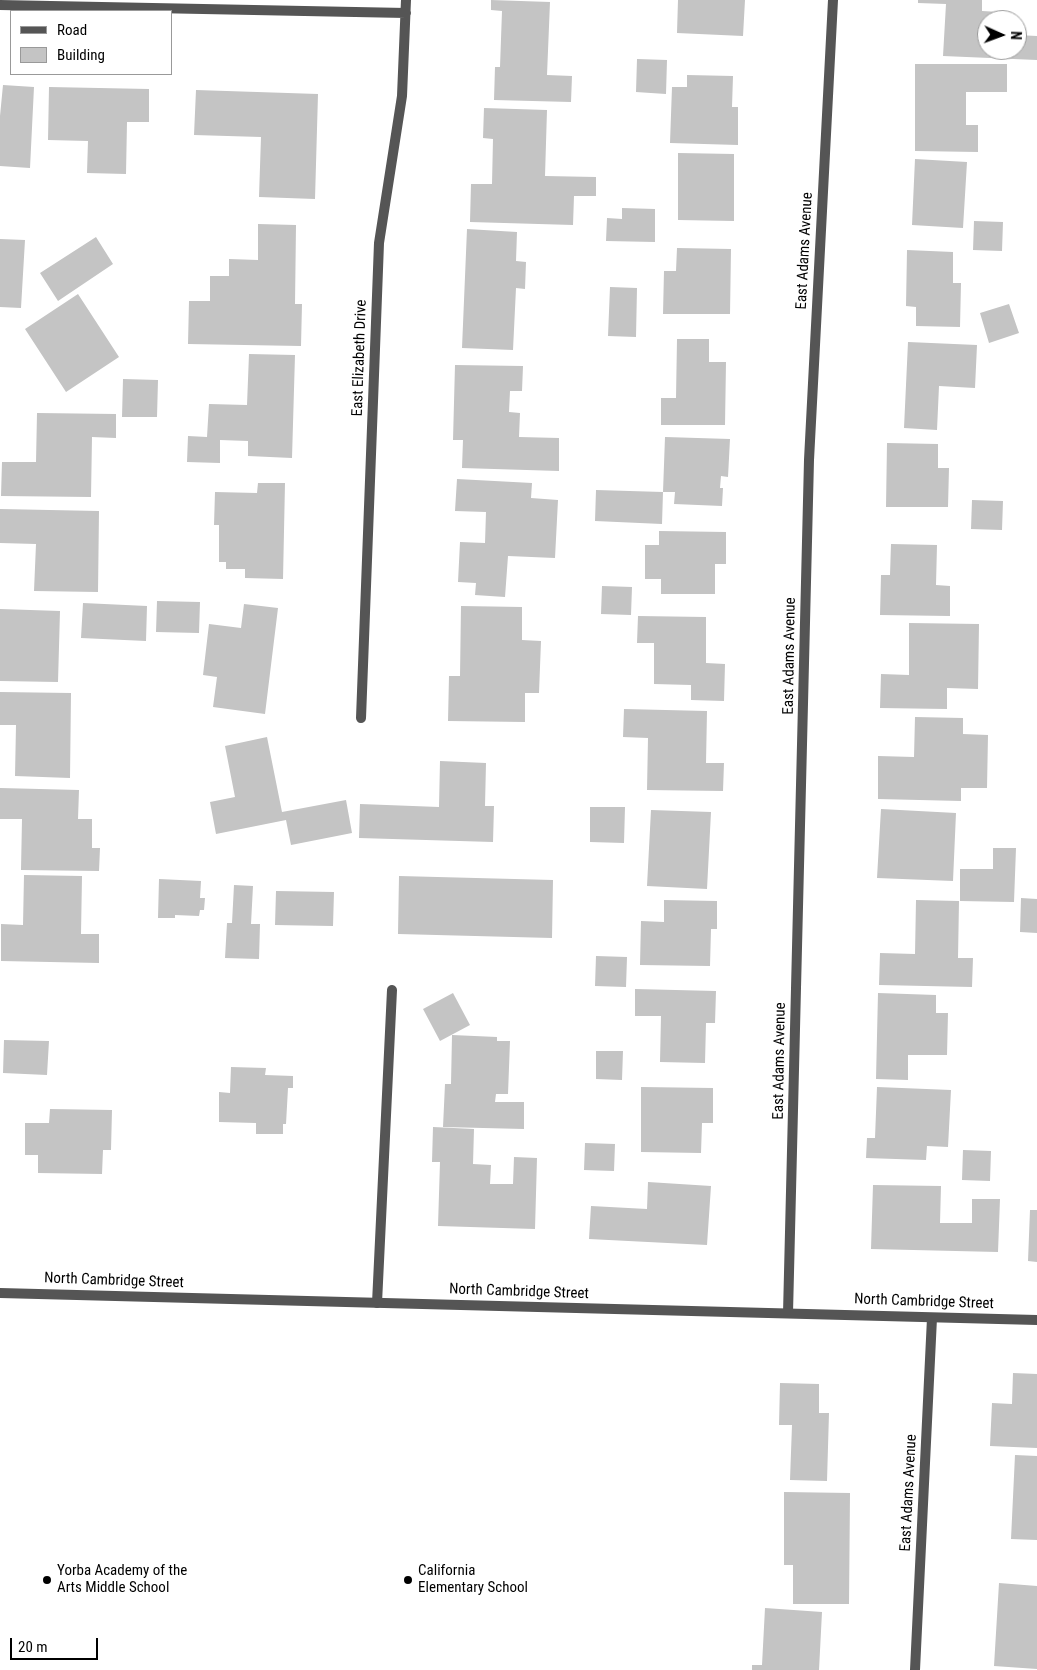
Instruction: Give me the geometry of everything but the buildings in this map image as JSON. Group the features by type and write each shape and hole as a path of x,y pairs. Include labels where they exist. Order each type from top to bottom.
{"street":[{"name":"East Elizabeth Drive","path":"361,718 379,243 402,96 406,0"},
{"name":"East Adams Avenue","path":"788,1313 809,460 833,0"},
{"path":"0,5 406,13"},
{"path":"377,1303 392,990"},
{"name":"North Cambridge Street","path":"0,1293 1037,1320"},
{"name":"East Adams Avenue","path":"915,1670 932,1318"}],"place":[{"name":"Yorba Academy of the Arts Middle School","path":"47,1580"},
{"name":"California Elementary School","path":"408,1580"}]}
